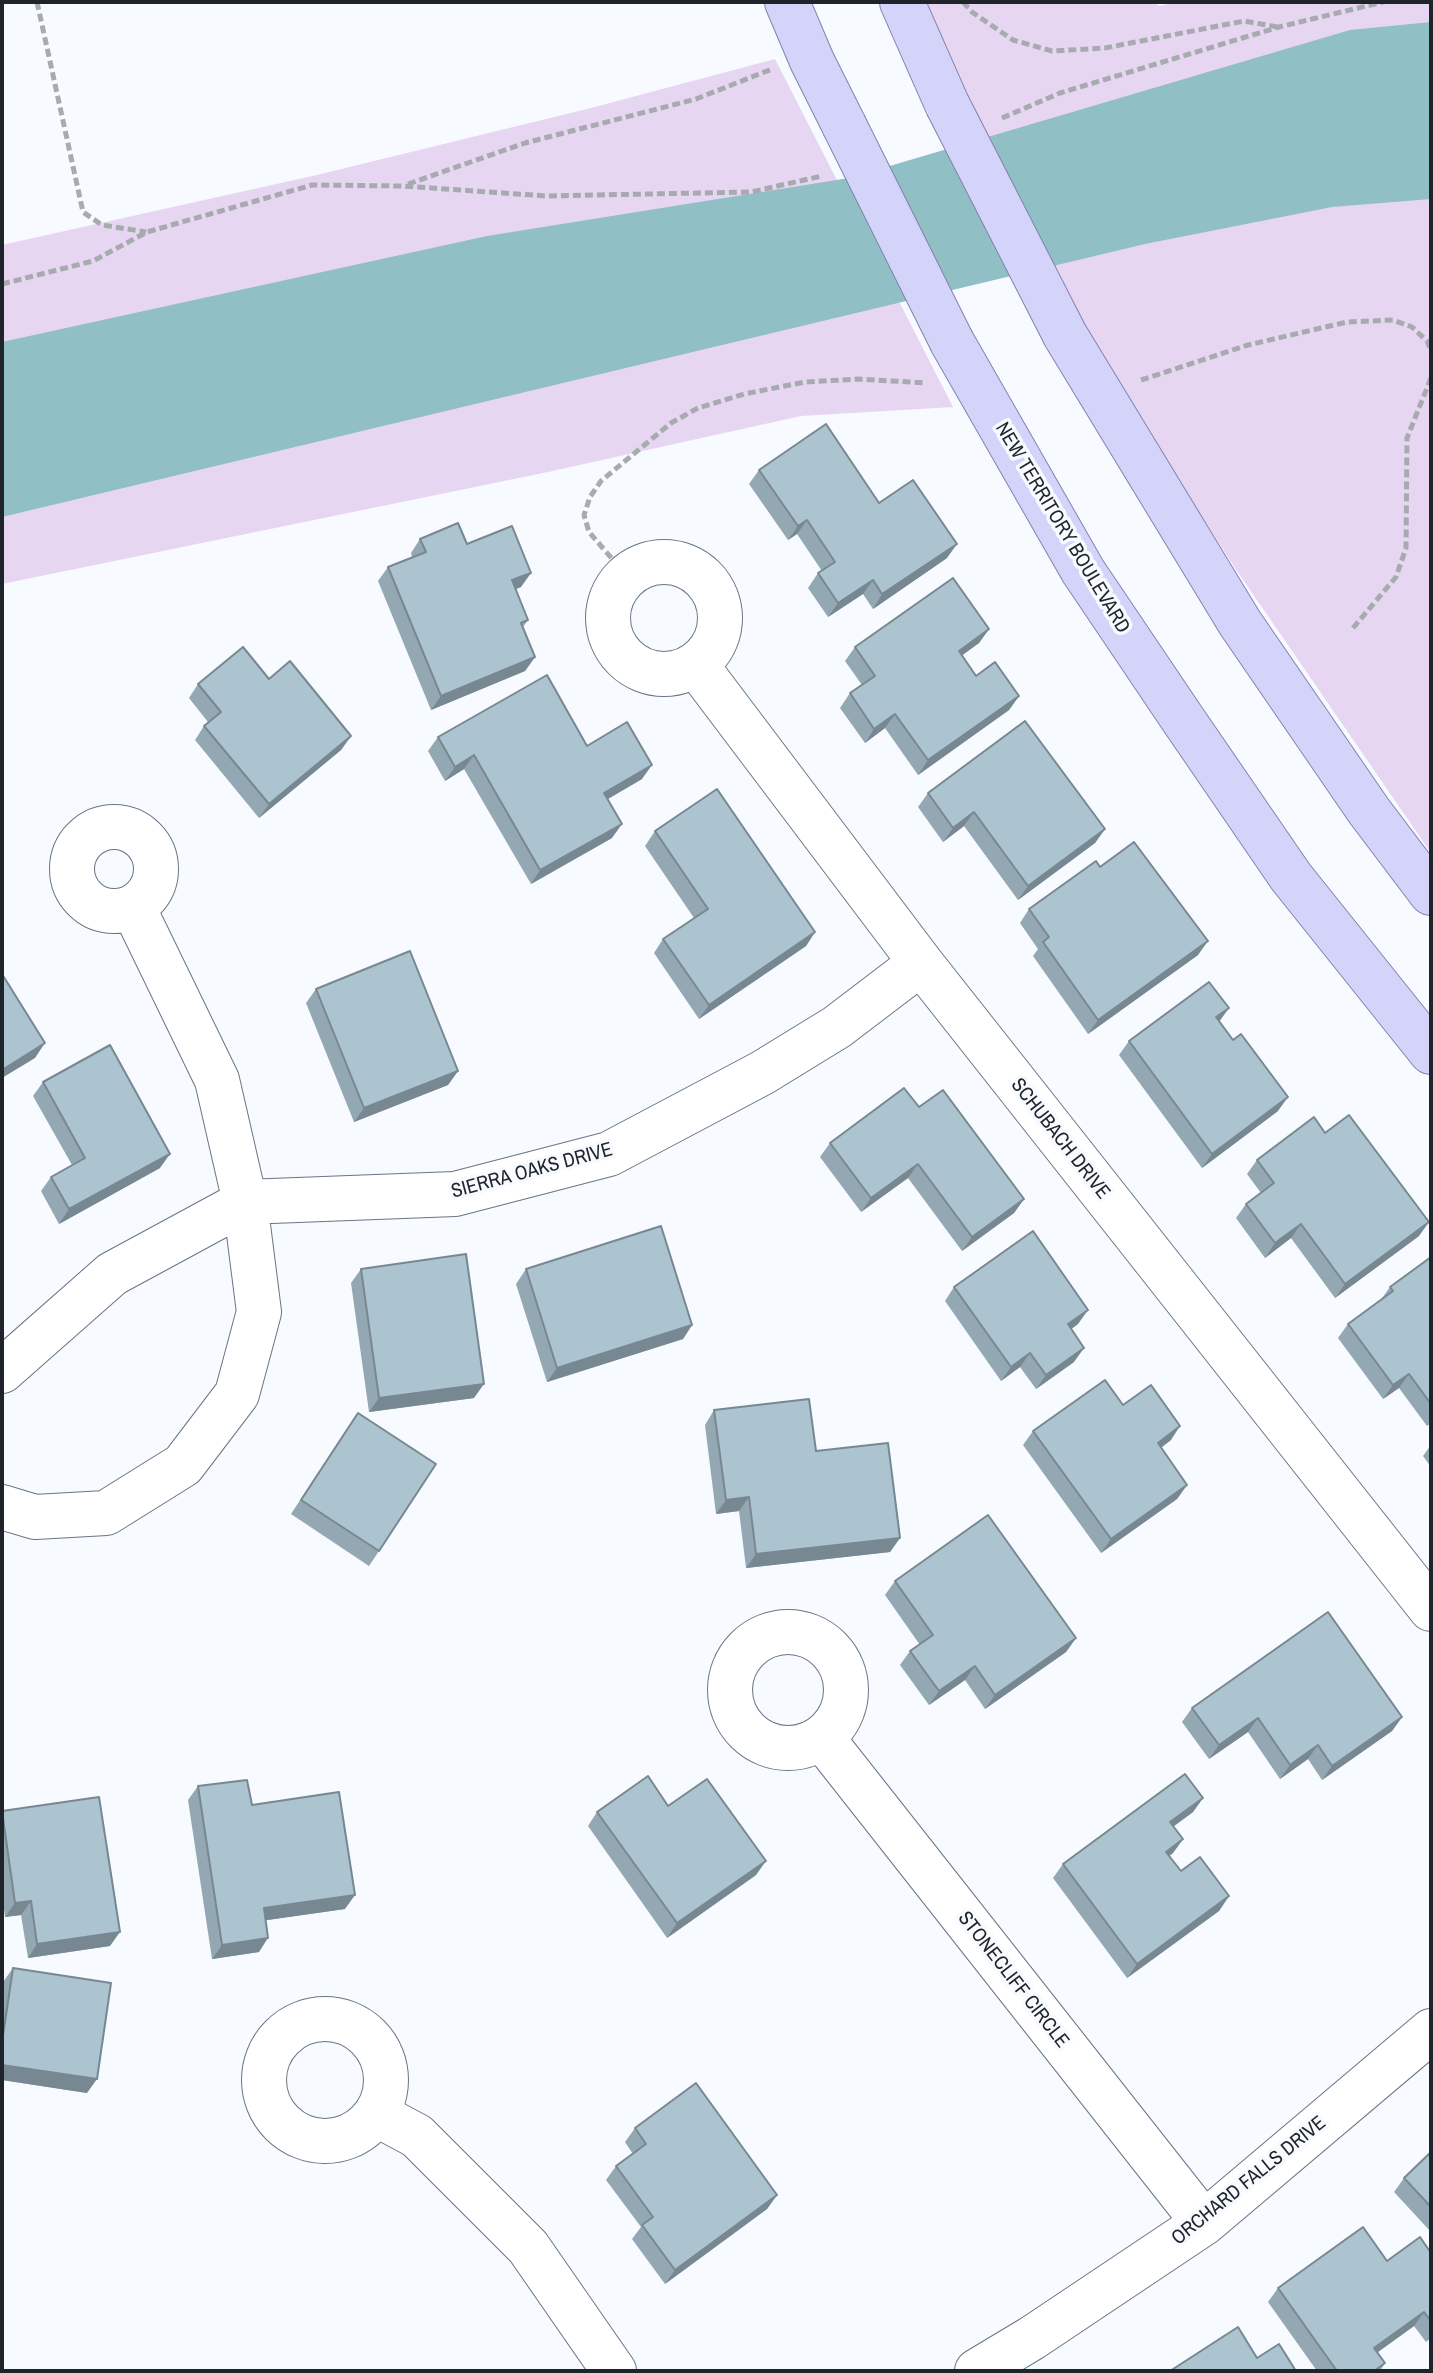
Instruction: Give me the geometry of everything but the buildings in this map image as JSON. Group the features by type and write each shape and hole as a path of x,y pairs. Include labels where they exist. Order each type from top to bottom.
{"main road":[{"name":"NEW TERRITORY BOULEVARD","path":"787,2 812,61 952,342 1100,596 1291,877 1431,1052"},
{"path":"902,2 947,104 1065,335 1240,623 1369,811 1431,893"}],"street":[{"path":"653,562 675,562 695,571 712,586 720,607 720,629 711,650 696,665 675,674 653,674 632,665 617,650 608,629 608,606 616,586 627,576 632,570 653,562"},
{"name":"SCHUBACH DRIVE","path":"696,665 921,963 1431,1609"},
{"path":"2,1507 35,1517 106,1513 183,1465 237,1394 259,1312 245,1202 217,1080 133,907"},
{"name":"SIERRA OAKS DRIVE","path":"2,1371 112,1274 245,1202 455,1194 609,1154 762,1073 837,1027 921,963"},
{"name":"STONECLIFF CIRCLE","path":"822,1738 1204,2223"},
{"name":"ORCHARD FALLS DRIVE","path":"977,2371 1204,2223 1431,2031"},
{"path":"376,2114 417,2136 528,2247 614,2371"}],"path":[{"path":"37,2 83,212 102,225 147,232"},
{"path":"963,2 972,12 1013,40 1052,51 1105,48 1244,21 1279,27"},
{"path":"988,124 1060,93 1279,27 1383,2"},
{"path":"403,186 525,143 696,99 767,70 812,61"},
{"path":"2,284 93,261 147,232 312,185 403,186 546,196 751,192 826,175"},
{"path":"1138,381 1248,345 1347,322 1393,320 1412,327 1427,341 1431,350"},
{"path":"1353,628 1396,577 1406,548 1407,438 1431,378"},
{"path":"627,576 589,532 584,515 590,497 601,481 671,423 698,408 805,382 859,379 928,383"}],"shaded area":[{"path":"922,2 1152,2 1160,6 1175,2 1431,2 1431,853 1237,571 1105,367 1054,272"},
{"path":"775,59 953,407 801,416 548,472 2,584 2,245 317,175"}],"water":[{"path":"1431,22 1431,199 1332,207 1145,244 2,517 2,342 487,236 849,178 1350,30"}]}
